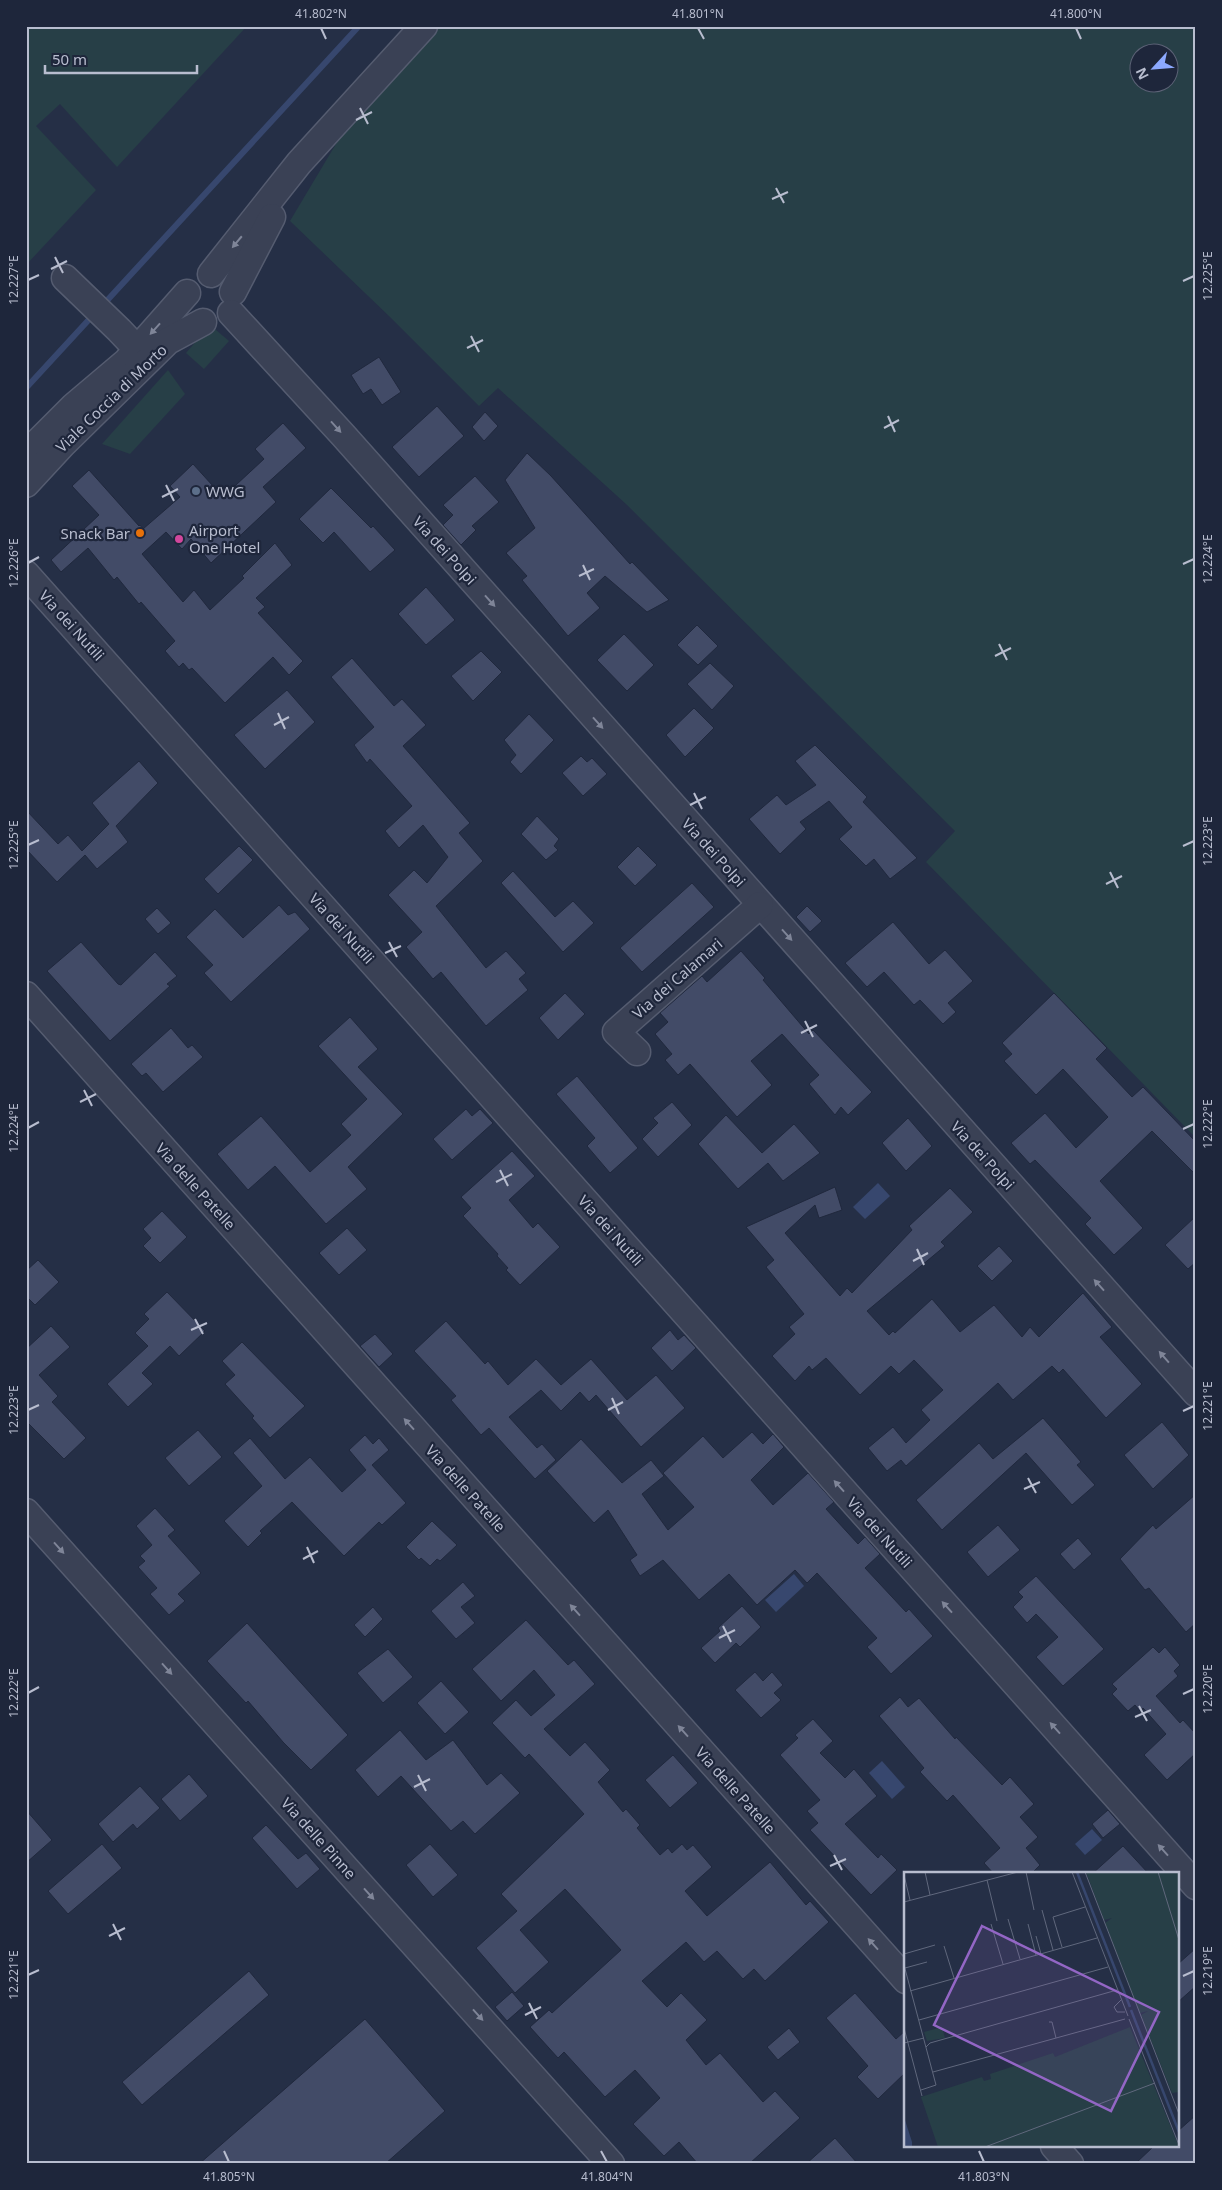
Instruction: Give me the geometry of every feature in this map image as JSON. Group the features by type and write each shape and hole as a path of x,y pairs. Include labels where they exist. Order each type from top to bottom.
{"street":[{"path":"211,274 300,163 424,26"},
{"path":"232,302 222,276 211,274 202,276 192,282 187,293 190,308 196,317 203,322 215,324 224,319 300,163"},
{"path":"65,278 120,330 137,350"},
{"name":"Viale Coccia di Morto","path":"26,454 74,406 126,362 187,293"},
{"name":"Via dei Polpi","path":"232,302 303,391 1196,1393"},
{"name":"Viale Coccia di Morto","path":"26,484 62,444 168,341 203,322"},
{"name":"Via dei Nutili","path":"26,574 1196,1886"},
{"name":"Via dei Calamari","path":"637,1052 616,1032 760,905"},
{"name":"Via delle Patelle","path":"26,995 904,1978"},
{"name":"Via delle Pinne","path":"26,1512 611,2164"},
{"path":"1056,2148 1070,2164"}],"shaded area":[{"path":"26,26 247,26 117,167 60,104 36,126 96,190 26,265"},
{"path":"438,26 1196,26 1196,1138 926,862 955,831 626,504 498,388 479,406 290,221 349,122"},
{"path":"210,325 229,341 204,369 186,353"},
{"path":"168,370 185,394 130,454 102,444"}],"water":[{"path":"878,1183 890,1196 865,1219 853,1207"},
{"path":"794,1574 804,1586 776,1612 765,1600"},
{"path":"882,1761 905,1787 892,1799 869,1773"},
{"path":"1092,1829 1102,1840 1085,1855 1075,1844"}],"building":[{"path":"379,357 401,392 382,405 371,389 363,394 351,375"},
{"path":"437,406 464,436 419,477 392,447"},
{"path":"485,412 498,426 484,441 472,427"},
{"path":"283,423 306,448 263,487 276,502 211,563 191,539 182,549 166,532 142,554 183,602 194,590 210,610 244,578 242,576 275,543 292,565 256,598 265,607 258,613 303,661 289,675 273,657 225,703 192,668 189,670 183,663 179,667 165,651 175,641 141,602 139,604 117,577 114,580 88,548 61,572 51,560 99,515 72,486 89,470 143,529 180,497 170,486 193,464 223,497 264,459 255,449"},
{"path":"527,453 551,476 630,564 632,562 669,600 647,612 605,576 587,593 600,608 568,636 522,580 527,576 506,553 535,528 505,480"},
{"path":"475,476 499,502 472,526 476,530 461,545 443,525 453,515 443,505"},
{"path":"331,488 371,528 373,526 395,550 370,572 334,532 323,543 299,519"},
{"path":"426,587 455,620 426,645 398,614"},
{"path":"697,625 718,646 698,665 677,645"},
{"path":"624,634 654,665 627,691 597,660"},
{"path":"481,651 502,672 473,701 451,676"},
{"path":"352,658 394,706 402,699 426,725 403,746 470,823 459,833 483,861 436,906 486,968 506,951 526,973 519,979 528,990 486,1026 441,972 433,979 406,947 422,932 388,895 414,870 427,883 448,857 423,825 399,848 385,831 412,806 370,759 367,763 354,745 374,727 331,677"},
{"path":"710,663 734,686 712,710 687,684"},
{"path":"287,690 315,722 265,769 234,735"},
{"path":"694,708 714,728 685,757 666,735"},
{"path":"529,714 554,740 521,774 510,762 516,755 504,740"},
{"path":"815,745 867,797 863,802 917,858 890,879 874,859 866,866 839,839 852,827 829,801 800,822 806,829 780,854 749,819 777,795 786,805 816,785 795,761"},
{"path":"581,756 587,762 592,758 607,774 583,796 562,773"},
{"path":"139,761 158,783 116,826 128,842 97,869 85,855 57,882 26,849 26,810 58,844 68,835 82,851 109,824 92,803"},
{"path":"537,816 559,839 554,846 558,850 546,860 521,834"},
{"path":"239,846 253,860 218,894 204,879"},
{"path":"638,846 657,865 635,886 617,867"},
{"path":"513,871 555,917 573,901 594,923 563,952 501,883"},
{"path":"692,883 714,907 642,972 620,948"},
{"path":"279,905 288,915 295,912 310,929 231,1002 204,973 213,965 186,937 215,909 243,938"},
{"path":"807,906 822,921 810,932 796,917"},
{"path":"157,908 171,923 158,934 145,919"},
{"path":"893,922 929,964 945,950 973,981 948,1003 956,1012 943,1024 920,1000 914,1005 884,972 867,987 845,963"},
{"path":"81,942 118,984 121,985 155,952 177,976 167,984 170,986 110,1041 47,971"},
{"path":"741,951 809,1034 813,1030 872,1092 848,1115 841,1107 835,1115 809,1084 819,1075 782,1034 751,1061 772,1085 737,1117 690,1064 678,1075 665,1060 672,1054 655,1034 668,1022 660,1013 702,976 707,982"},
{"path":"565,993 585,1014 558,1040 539,1018"},
{"path":"1054,993 1107,1048 1096,1059 1132,1097 1143,1087 1196,1142 1196,1175 1152,1131 1100,1181 1143,1228 1114,1255 1085,1224 1091,1218 1035,1160 1030,1164 1011,1143 1045,1113 1076,1148 1108,1117 1063,1069 1036,1095 1004,1061 1012,1054 1002,1043"},
{"path":"350,1017 378,1049 358,1067 403,1114 348,1167 367,1189 326,1224 275,1166 248,1190 217,1154 261,1116 310,1172 351,1135 341,1124 367,1099 318,1046"},
{"path":"171,1028 188,1048 192,1045 203,1057 163,1092 146,1073 142,1076 131,1064"},
{"path":"577,1076 638,1148 610,1173 587,1146 595,1138 556,1094"},
{"path":"672,1102 692,1125 658,1157 642,1139 658,1123 653,1118"},
{"path":"466,1109 472,1116 480,1109 493,1123 452,1160 433,1139"},
{"path":"726,1115 762,1153 794,1124 820,1153 783,1181 768,1163 738,1189 698,1144"},
{"path":"908,1118 932,1146 906,1171 882,1143"},
{"path":"512,1151 535,1176 509,1200 533,1228 538,1223 560,1247 520,1285 506,1270 508,1268 497,1256 498,1254 463,1216 471,1208 461,1197"},
{"path":"835,1187 842,1210 819,1218 815,1205 785,1233 840,1296 847,1288 852,1293 912,1230 909,1226 950,1188 973,1212 941,1242 945,1246 867,1311 889,1335 893,1331 895,1333 932,1299 960,1332 994,1305 1022,1337 1030,1327 1039,1337 1083,1293 1112,1327 1100,1337 1142,1384 1106,1418 1063,1369 1059,1373 1052,1366 1013,1400 998,1383 906,1466 901,1460 887,1471 868,1448 893,1427 906,1443 930,1420 921,1410 943,1390 914,1360 899,1374 891,1366 860,1395 826,1358 812,1370 809,1366 795,1381 772,1356 795,1334 789,1327 804,1314 766,1267 774,1260 746,1227"},
{"path":"162,1211 187,1237 160,1263 143,1246 151,1238 143,1229"},
{"path":"1196,1216 1196,1262 1188,1269 1165,1245"},
{"path":"347,1228 367,1250 339,1275 319,1253"},
{"path":"999,1246 1013,1261 992,1281 977,1266"},
{"path":"38,1260 59,1282 35,1305 26,1296 26,1271"},
{"path":"167,1292 205,1331 179,1356 170,1346 142,1373 153,1384 128,1407 107,1384 148,1346 135,1333 149,1319 144,1314"},
{"path":"446,1321 485,1364 488,1361 508,1385 536,1359 561,1385 591,1359 627,1400 656,1375 685,1408 641,1447 596,1395 589,1402 580,1392 561,1411 541,1390 509,1417 537,1448 542,1444 556,1460 535,1479 489,1428 481,1435 451,1400 456,1396 414,1351"},
{"path":"51,1326 70,1347 39,1375 58,1396 52,1402 86,1438 64,1459 26,1421 26,1349"},
{"path":"670,1330 678,1340 684,1335 696,1348 672,1371 651,1348"},
{"path":"375,1334 393,1354 379,1367 360,1346"},
{"path":"242,1342 305,1406 270,1438 252,1418 254,1416 225,1384 235,1375 222,1361"},
{"path":"1043,1418 1081,1462 1077,1465 1095,1485 1072,1505 1026,1453 942,1530 916,1500 979,1443 993,1459"},
{"path":"1162,1422 1189,1455 1153,1489 1124,1455"},
{"path":"198,1430 222,1457 189,1486 165,1458"},
{"path":"752,1432 763,1444 773,1434 784,1447 751,1480 773,1505 808,1473 834,1502 826,1509 858,1544 865,1537 880,1554 865,1568 906,1612 909,1609 933,1636 891,1674 867,1647 877,1638 817,1573 807,1583 795,1570 757,1605 729,1574 699,1600 663,1560 640,1576 630,1560 637,1555 608,1510 594,1523 547,1471 581,1439 622,1483 651,1460 664,1476 642,1494 668,1530 694,1507 663,1473 703,1436 723,1458"},
{"path":"365,1435 373,1444 379,1438 389,1450 372,1465 406,1503 382,1525 379,1522 344,1556 292,1502 260,1531 262,1533 248,1547 224,1521 262,1486 233,1453 250,1438 285,1479 310,1457 342,1492 366,1470 349,1450"},
{"path":"1196,1494 1196,1623 1186,1632 1149,1588 1145,1590 1120,1559 1153,1525 1156,1529"},
{"path":"155,1508 175,1530 168,1536 201,1573 178,1594 185,1601 169,1615 150,1594 157,1588 138,1567 145,1561 140,1556 152,1545 136,1526"},
{"path":"432,1521 457,1545 440,1561 437,1559 430,1566 421,1558 419,1560 406,1547"},
{"path":"998,1525 1020,1550 988,1577 967,1552"},
{"path":"1078,1538 1092,1554 1074,1570 1060,1554"},
{"path":"1036,1576 1104,1649 1063,1686 1036,1657 1058,1637 1036,1614 1027,1623 1013,1607 1023,1597 1018,1592"},
{"path":"463,1582 475,1596 461,1607 475,1623 456,1639 431,1611"},
{"path":"742,1606 761,1627 740,1647 736,1643 715,1663 701,1648 720,1631 718,1628"},
{"path":"373,1607 383,1619 365,1637 354,1625"},
{"path":"526,1620 568,1665 574,1660 595,1684 544,1729 570,1756 585,1742 610,1770 598,1782 623,1812 626,1809 640,1825 637,1828 660,1855 668,1848 672,1853 682,1844 687,1850 693,1845 712,1867 685,1891 707,1916 770,1862 806,1905 810,1901 829,1922 765,1981 754,1969 743,1979 717,1951 704,1962 686,1942 642,1981 667,2007 681,1993 707,2020 686,2040 706,2065 720,2053 763,2102 775,2091 800,2118 749,2164 698,2164 679,2142 664,2156 633,2124 660,2098 635,2070 605,2097 564,2052 558,2058 530,2027 549,2010 552,2013 621,1950 565,1889 520,1930 549,1962 515,1993 476,1948 517,1911 501,1894 584,1814 529,1754 525,1758 492,1723 516,1700 531,1716 555,1695 534,1670 501,1701 472,1669"},
{"path":"247,1623 348,1735 311,1770 283,1742 248,1701 246,1703 207,1661"},
{"path":"1153,1647 1159,1653 1165,1647 1180,1665 1174,1671 1178,1676 1156,1696 1180,1723 1183,1720 1196,1734 1196,1753 1167,1780 1144,1755 1166,1734 1143,1708 1140,1711 1135,1705 1128,1711 1112,1694 1117,1689 1112,1684"},
{"path":"388,1649 413,1677 383,1703 357,1673"},
{"path":"755,1672 763,1681 772,1672 783,1685 774,1693 781,1700 761,1718 735,1690"},
{"path":"441,1681 469,1712 445,1734 417,1703"},
{"path":"900,1697 908,1707 919,1698 955,1739 956,1737 1002,1785 1010,1777 1034,1804 1020,1817 1038,1837 1026,1848 1040,1865 1033,1872 992,1872 984,1863 1000,1848 953,1795 947,1801 920,1772 924,1768 879,1716"},
{"path":"813,1719 833,1741 820,1753 845,1778 854,1769 877,1796 845,1824 878,1858 881,1854 897,1870 871,1895 810,1830 818,1823 807,1811 820,1800 780,1755 798,1738 795,1735"},
{"path":"400,1730 426,1760 453,1740 487,1785 501,1773 520,1793 475,1834 463,1821 451,1831 401,1776 378,1797 355,1770"},
{"path":"673,1755 698,1783 670,1808 645,1780"},
{"path":"189,1774 208,1796 180,1821 161,1799"},
{"path":"140,1786 160,1808 137,1829 133,1824 113,1842 98,1824"},
{"path":"26,1810 52,1840 26,1863"},
{"path":"1108,1810 1120,1824 1103,1838 1092,1824"},
{"path":"266,1825 298,1859 306,1853 320,1869 297,1889 252,1838"},
{"path":"102,1844 122,1868 68,1914 48,1891"},
{"path":"430,1844 458,1875 433,1897 406,1865"},
{"path":"1123,1846 1147,1872 1094,1872"},
{"path":"1196,1948 1196,1986 1180,2000 1180,1962"},
{"path":"249,1971 269,1995 142,2105 122,2082"},
{"path":"512,1992 524,2006 507,2021 495,2007"},
{"path":"855,1993 896,2039 904,2032 904,2074 878,2099 857,2077 868,2066 826,2018"},
{"path":"365,2019 445,2111 385,2164 199,2164"},
{"path":"789,2028 800,2042 778,2060 767,2047"},
{"path":"1196,2115 1196,2158 1190,2164 1135,2164 1152,2148 1180,2148 1180,2129"},
{"path":"835,2138 858,2164 806,2164"}],"waterway":[{"path":"102,306 359,26"},
{"path":"26,388 95,313"}],"place":[{"name":"WWG","path":"196,491"},
{"name":"Snack Bar","path":"140,533"},
{"name":"Airport One Hotel","path":"179,539"}]}
